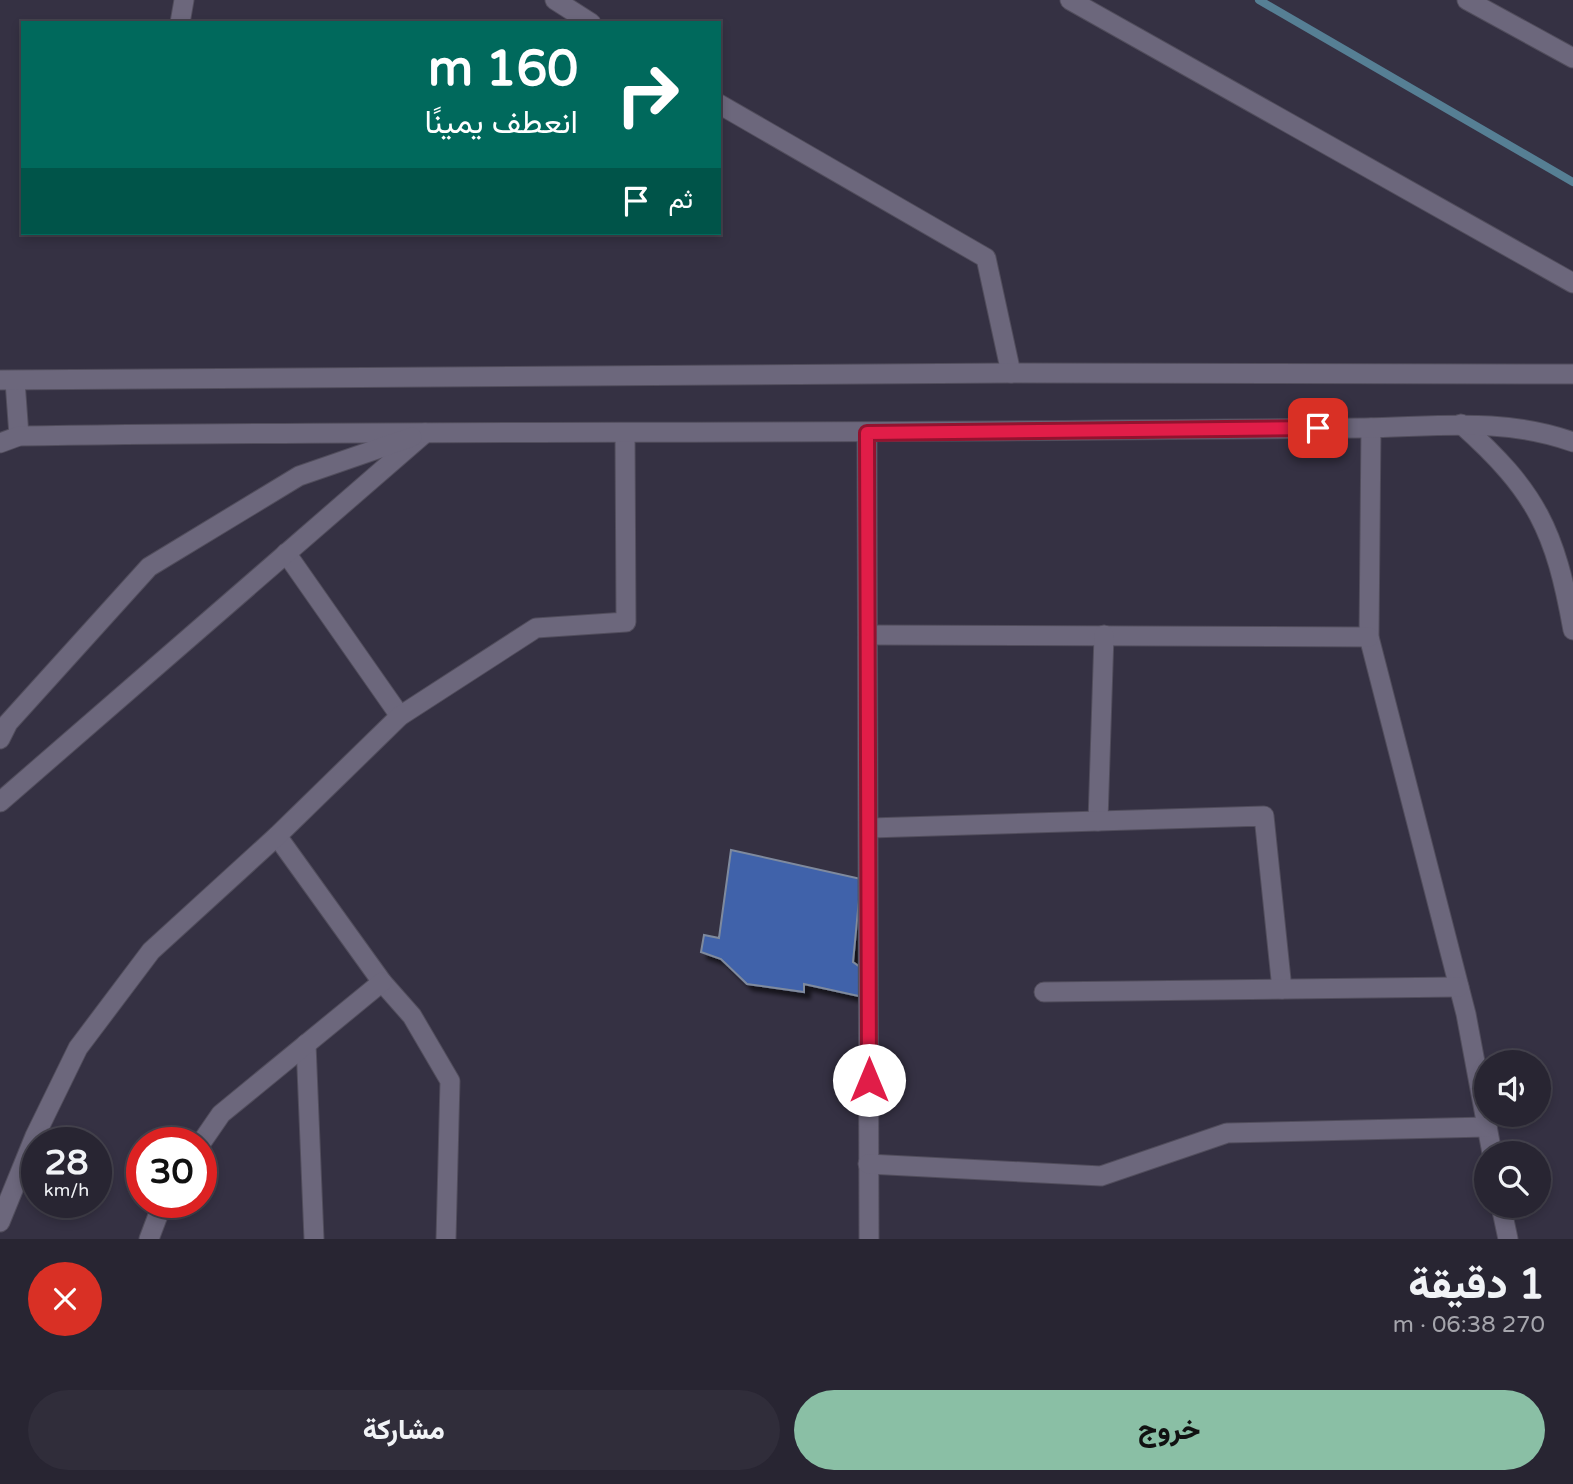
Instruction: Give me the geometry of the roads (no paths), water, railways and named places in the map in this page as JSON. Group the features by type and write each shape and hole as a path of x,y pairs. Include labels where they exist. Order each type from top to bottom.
{"street":[{"path":"180,21 184,0"},
{"path":"555,0 588,21"},
{"path":"1070,0 1573,284"},
{"path":"1467,0 1573,58"},
{"path":"721,105 986,258 1011,373"},
{"path":"721,117 740,117"},
{"path":"19,436 7,380 1011,373 1573,374"},
{"path":"0,443 19,436 426,432 867,433 1371,428 1483,423 1544,432 1573,442"},
{"path":"1461,424 1497,456 1527,490 1549,531 1566,587 1573,630"},
{"path":"1371,428 1369,637 1459,987 1474,1061"},
{"path":"0,802 426,432"},
{"path":"0,739 8,723 149,567 299,476 426,432"},
{"path":"867,433 869,1239"},
{"path":"0,1222 35,1136 78,1048 151,951 277,836 400,716 536,628 626,622 625,434"},
{"path":"286,553 400,716"},
{"path":"869,635 1369,637"},
{"path":"1098,821 1104,635"},
{"path":"870,828 1264,816 1282,989"},
{"path":"277,836 383,982 412,1016 450,1081 446,1239"},
{"path":"212,1127 221,1114 383,982"},
{"path":"1044,992 1459,987"},
{"path":"306,1044 314,1239"},
{"path":"868,1164 1101,1176 1227,1133 1474,1126"},
{"path":"149,1239 157,1218"},
{"path":"1504,1218 1508,1239"}],"waterway":[{"path":"1259,0 1573,182"}]}
